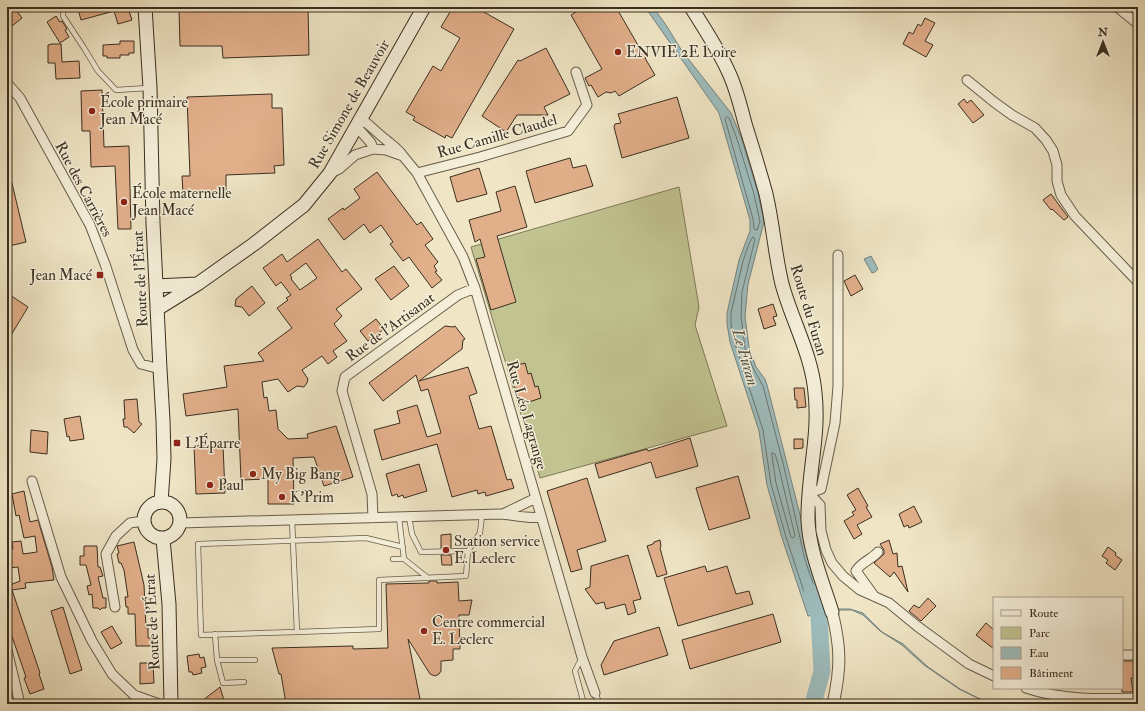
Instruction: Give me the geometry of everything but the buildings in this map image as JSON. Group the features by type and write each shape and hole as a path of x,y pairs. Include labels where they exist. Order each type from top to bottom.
{"main road":[{"name":"Route de l'Étrat","path":"145,7 150,88 156,286 163,420 164,454 161,502"},
{"name":"Rue Simone de Beauvoir","path":"158,308 199,283 254,244 304,205 330,173 424,7"},
{"name":"Route du Furan","path":"691,7 716,47 736,91 766,194 784,291 812,373 815,392 816,434 808,493 808,522 814,553 832,612"},
{"path":"156,286 199,283"},
{"path":"161,502 172,505 176,509 179,514 180,523 177,531 173,535 163,539 152,536 145,527 144,521 146,510 150,506 161,502"},
{"name":"Route de l'Étrat","path":"163,539 169,604 171,704"}],"street":[{"path":"1117,7 1138,24"},
{"name":"Rue Camille Claudel","path":"416,173 480,157 568,131 587,105 576,72"},
{"path":"967,80 1012,115 1035,128 1046,140 1053,151 1057,166 1057,181 1061,195 1075,216 1138,282"},
{"name":"Rue des Carrières","path":"7,83 20,98 90,226 105,264 133,350 141,364 160,369"},
{"path":"358,122 373,149"},
{"name":"Rue Léo Lagrange","path":"358,122 369,124 385,139 399,149 416,173 463,257 475,288 582,657 595,693"},
{"path":"330,173 339,169 355,155 373,149 386,150 404,156"},
{"path":"838,255 838,386 835,423 821,489 808,493 820,505 822,540 832,564 848,581 860,590 889,602 917,626 969,664 993,676"},
{"name":"Rue de l'Artisanat","path":"373,518 372,494 342,391 345,377 458,294 475,288"},
{"path":"32,481 61,577 92,641 112,674 134,695 159,704"},
{"path":"501,514 536,498"},
{"path":"180,523 501,514 535,518 541,517"},
{"path":"115,607 106,554 116,536 130,523 144,521"},
{"path":"874,596 856,571 858,567 875,556 878,552"},
{"path":"832,612 839,646 838,678 833,704"},
{"path":"7,650 20,704"},
{"path":"1123,654 1138,655"},
{"path":"1029,689 1040,693 1096,698 1138,698"}],"lane":[{"path":"63,7 63,16 98,71 116,90 150,88"},
{"path":"403,547 366,538 198,544 201,635 379,629 379,580 466,576 468,551 480,533 482,515"},
{"path":"409,517 412,534 421,552 468,551"},
{"path":"400,518 404,559"},
{"path":"292,520 297,632"},
{"path":"393,559 404,559 428,578"},
{"path":"215,634 217,660 223,683 244,682"},
{"path":"582,657 575,671 584,704"},
{"path":"217,660 255,660"},
{"path":"595,693 600,704"}],"green space":[{"path":"679,187 699,307 695,325 727,426 540,478 471,247"}],"water":[{"path":"645,7 653,7 682,51 731,113 741,137 758,193 764,222 748,284 745,316 749,347 756,367 765,379 767,385 825,613 808,616 782,538 767,485 759,431 730,342 727,313 739,260 750,231 750,220 719,113"},
{"path":"871,256 878,269 872,273 864,259"},
{"path":"838,609 850,609 863,613 882,632 903,644 928,667 960,689 990,704 959,689 924,665 902,645 880,631 863,615 852,610"}],"waterway":[{"name":"Le Furan","path":"812,592 819,616 822,671 813,704"}],"place":[{"name":"ENVIE 2E Loire","path":"618,52"},
{"name":"École primaire Jean Macé","path":"92,111"},
{"name":"École maternelle Jean Macé","path":"124,202"},
{"name":"Jean Macé","path":"100,275"},
{"name":"L'Éparre","path":"177,443"},
{"name":"My Big Bang","path":"253,474"},
{"name":"Paul","path":"210,485"},
{"name":"K'Prim","path":"282,497"},
{"name":"Station service E. Leclerc","path":"446,550"},
{"name":"Centre commercial E. Leclerc","path":"424,631"}]}
